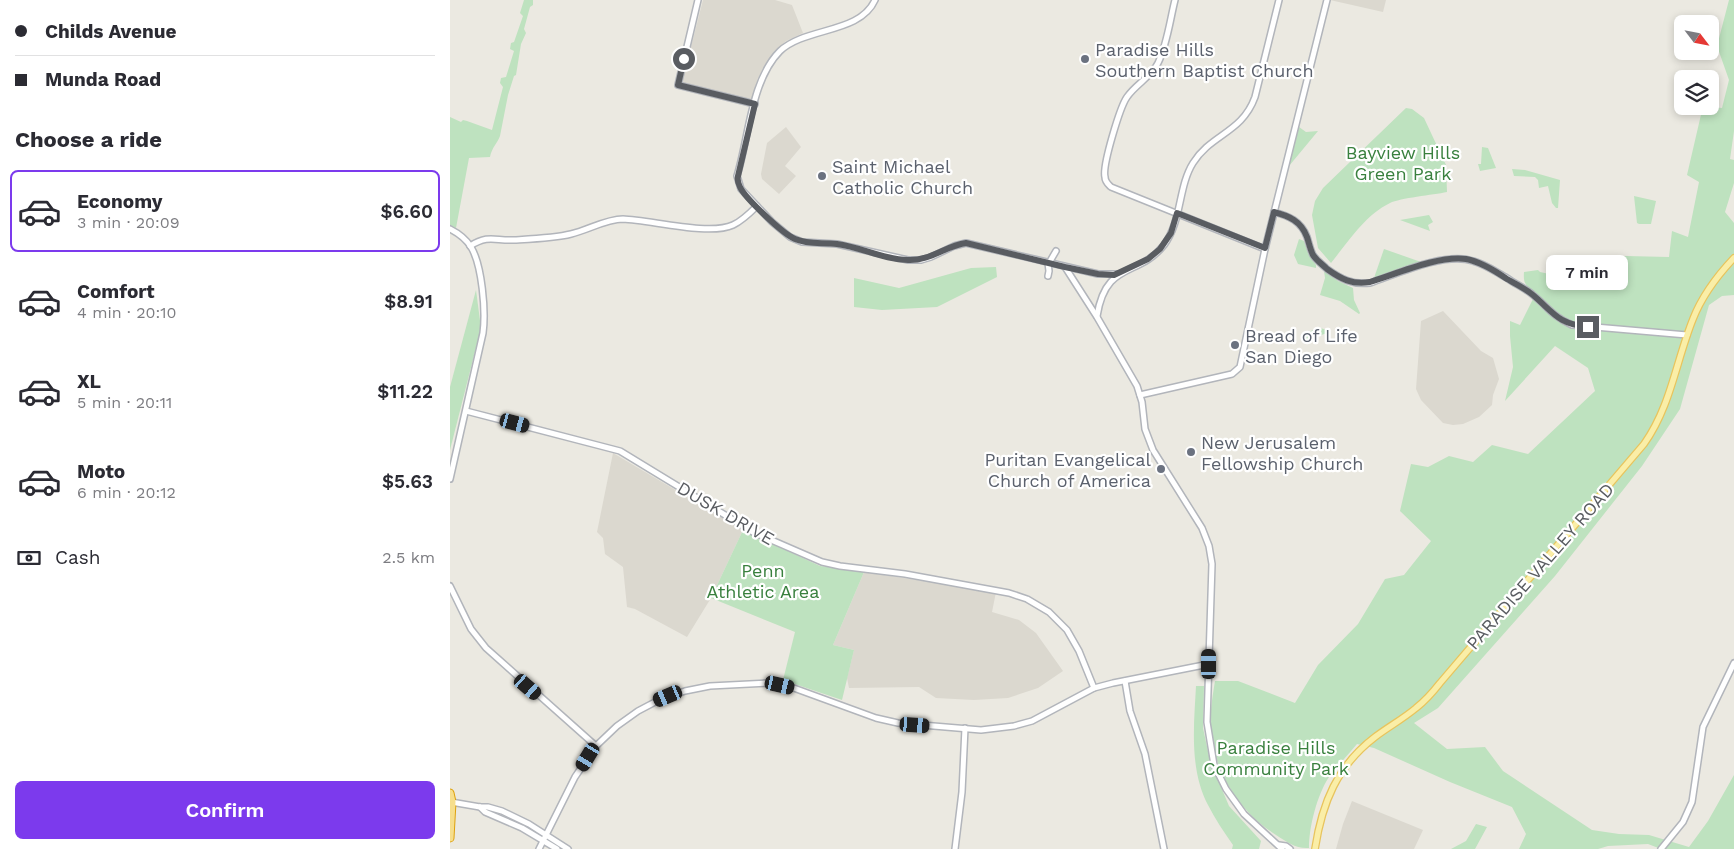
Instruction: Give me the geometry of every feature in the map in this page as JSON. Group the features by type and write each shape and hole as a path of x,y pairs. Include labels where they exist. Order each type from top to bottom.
{"highway":[{"path":"450,793 450,838"}],"main road":[{"name":"PARADISE VALLEY ROAD","path":"1315,849 1321,816 1329,794 1351,760 1371,740 1417,708 1430,695 1644,444 1653,431 1665,406 1694,317 1714,282 1734,258"}],"street":[{"path":"698,0 678,85 755,104"},
{"path":"875,0 870,9 860,18 796,42 780,52 762,78 737,178 741,189 782,232 794,239 807,243 837,244 908,260 921,260 966,243 1098,274 1118,274"},
{"path":"1175,0 1159,61 1150,74 1130,91 1121,107 1104,174 1106,181 1111,187 1265,248"},
{"path":"1097,317 1098,308 1111,281 1118,274 1148,259 1160,249 1171,233 1184,183 1196,158 1208,145 1240,123 1251,108 1278,0"},
{"path":"1140,395 1232,374 1238,370 1265,248 1327,0"},
{"path":"470,246 482,239 492,237 512,240 571,234 620,220 721,228 734,225 757,206"},
{"path":"1274,212 1290,217 1299,224 1307,237 1312,254 1318,262 1345,281 1360,284 1442,259 1464,259 1492,269 1533,294 1549,311 1572,325 1687,335"},
{"path":"450,228 464,239 474,254 481,282 485,317 483,334 450,479"},
{"path":"1048,276 1049,263 1056,251"},
{"path":"1065,267 1137,386 1145,429 1153,450 1202,528 1208,546 1212,564 1207,722 1214,765 1226,789 1244,814 1254,825 1281,847 1286,846 1290,849"},
{"path":"1074,281 1075,274 1079,270"},
{"name":"DUSK DRIVE","path":"466,411 620,451 753,532 822,562 905,574 1009,593 1027,599 1049,612 1067,630 1079,651 1094,688"},
{"path":"450,586 471,629 486,648 596,746"},
{"path":"1661,849 1683,822 1692,802 1703,727 1734,663"},
{"path":"539,849 575,777 596,746 631,715 668,696 693,688 755,682 772,683 792,687 876,718 898,723 981,730 1026,723 1094,688 1209,664"},
{"path":"1125,681 1130,711 1145,754 1164,849"},
{"path":"955,849 962,792 965,728"},
{"path":"451,802 480,808 488,807 502,811 546,834 568,849"},
{"path":"480,808 485,812 510,822 557,849"}],"shaded area":[{"path":"703,0 775,0 792,5 803,33 786,41 775,51 758,78 752,98 747,99 682,82"},
{"path":"1330,0 1386,0 1383,12"},
{"path":"786,127 801,147 785,166 796,176 779,194 762,179 761,174 767,143"},
{"path":"1443,311 1481,351 1493,358 1499,379 1493,395 1492,405 1479,417 1463,424 1443,423 1421,400 1416,389 1421,321"},
{"path":"613,453 743,530 711,598 687,637 635,609 627,607 623,567 605,554 603,538 597,532"},
{"path":"864,572 996,592 992,612 1019,620 1036,633 1063,671 1038,688 1008,698 974,700 936,698 919,687 849,688 847,678 854,650 833,645"},
{"path":"1352,801 1423,830 1414,849 1336,849"}],"green space":[{"path":"524,0 533,0 533,5 530,7 524,29 526,33 521,44 516,75 508,95 500,136 490,157 469,158 456,228 450,225 450,117 461,122 463,120 467,121 492,130 503,87 500,83 501,78 506,77 514,51 510,49 511,43 514,42 523,16 520,13"},
{"name":"Paradise Hills Community Park","path":"1729,0 1734,0 1734,131 1730,159 1734,160 1734,183 1725,212 1734,223 1734,295 1722,296 1709,305 1680,409 1642,466 1555,576 1438,708 1414,723 1447,749 1485,747 1503,771 1592,830 1619,834 1649,835 1689,847 1708,821 1734,775 1734,849 1661,849 1648,844 1608,846 1598,849 1519,849 1526,834 1512,807 1374,748 1357,744 1325,784 1317,802 1312,821 1309,848 1292,844 1264,827 1253,817 1243,807 1227,783 1216,756 1210,727 1215,681 1238,681 1295,703 1318,665 1358,624 1385,579 1404,575 1431,541 1400,511 1411,464 1428,467 1449,456 1473,462 1492,445 1528,454 1595,391 1588,368 1555,346 1505,401 1513,367 1510,321 1520,325 1536,293 1526,284 1524,272 1538,270 1554,275 1576,274 1626,256 1669,257 1672,231 1688,237 1699,182 1687,175 1701,115 1719,115 1719,108 1722,108 1729,80 1719,52 1719,38"},
{"name":"Bayview Hills Green Park","path":"1406,108 1412,109 1424,118 1446,165 1447,192 1401,200 1381,208 1365,222 1331,263 1318,248 1312,215 1315,201 1323,188"},
{"path":"1299,127 1306,132 1318,131 1289,166"},
{"path":"1482,147 1488,148 1496,168 1480,171 1478,164 1481,164"},
{"path":"1512,169 1525,170 1560,180 1558,208 1552,203 1548,186 1539,188 1538,180 1535,177 1514,176"},
{"path":"1634,196 1656,201 1651,224 1637,223"},
{"path":"1429,215 1433,222 1428,225 1430,231 1400,220"},
{"path":"1299,239 1304,241 1316,268 1298,264 1294,255"},
{"path":"1384,249 1421,262 1374,278"},
{"path":"996,267 997,277 937,307 882,310 854,307 854,278 899,288 971,268"},
{"path":"1324,271 1338,281 1353,288 1354,300 1359,314 1340,301 1320,295 1325,278"},
{"path":"476,290 481,328 450,450 450,387"},
{"path":"1318,327 1330,332 1304,341 1302,336"},
{"name":"Penn Athletic Area","path":"743,530 820,566 864,572 833,645 854,650 842,700 783,680 795,632 711,598"},
{"path":"1196,686 1204,686 1203,728 1210,761 1229,806 1261,841 1259,849 1232,849 1233,845 1208,805 1202,791 1195,762 1194,747"},
{"path":"1476,824 1487,827 1475,849 1451,849 1466,841"}],"place":[{"name":"Paradise Hills Southern Baptist Church","path":"1085,59"},
{"name":"Saint Michael Catholic Church","path":"822,176"},
{"name":"Bread of Life San Diego","path":"1235,345"},
{"name":"New Jerusalem Fellowship Church","path":"1191,452"},
{"name":"Puritan Evangelical Church of America","path":"1161,469"}],"route":[{"path":"684,59 678,85 755,104 737,178 738,184 742,191 775,226 790,237 802,242 837,244 908,260 921,260 959,244 966,243 1065,267 1098,274 1114,275 1148,259 1160,249 1171,233 1177,213 1265,248 1274,212 1283,214 1296,221 1304,230 1312,254 1318,262 1345,281 1360,284 1442,259 1464,259 1492,269 1533,294 1549,311 1561,320 1572,325 1588,327"}]}
